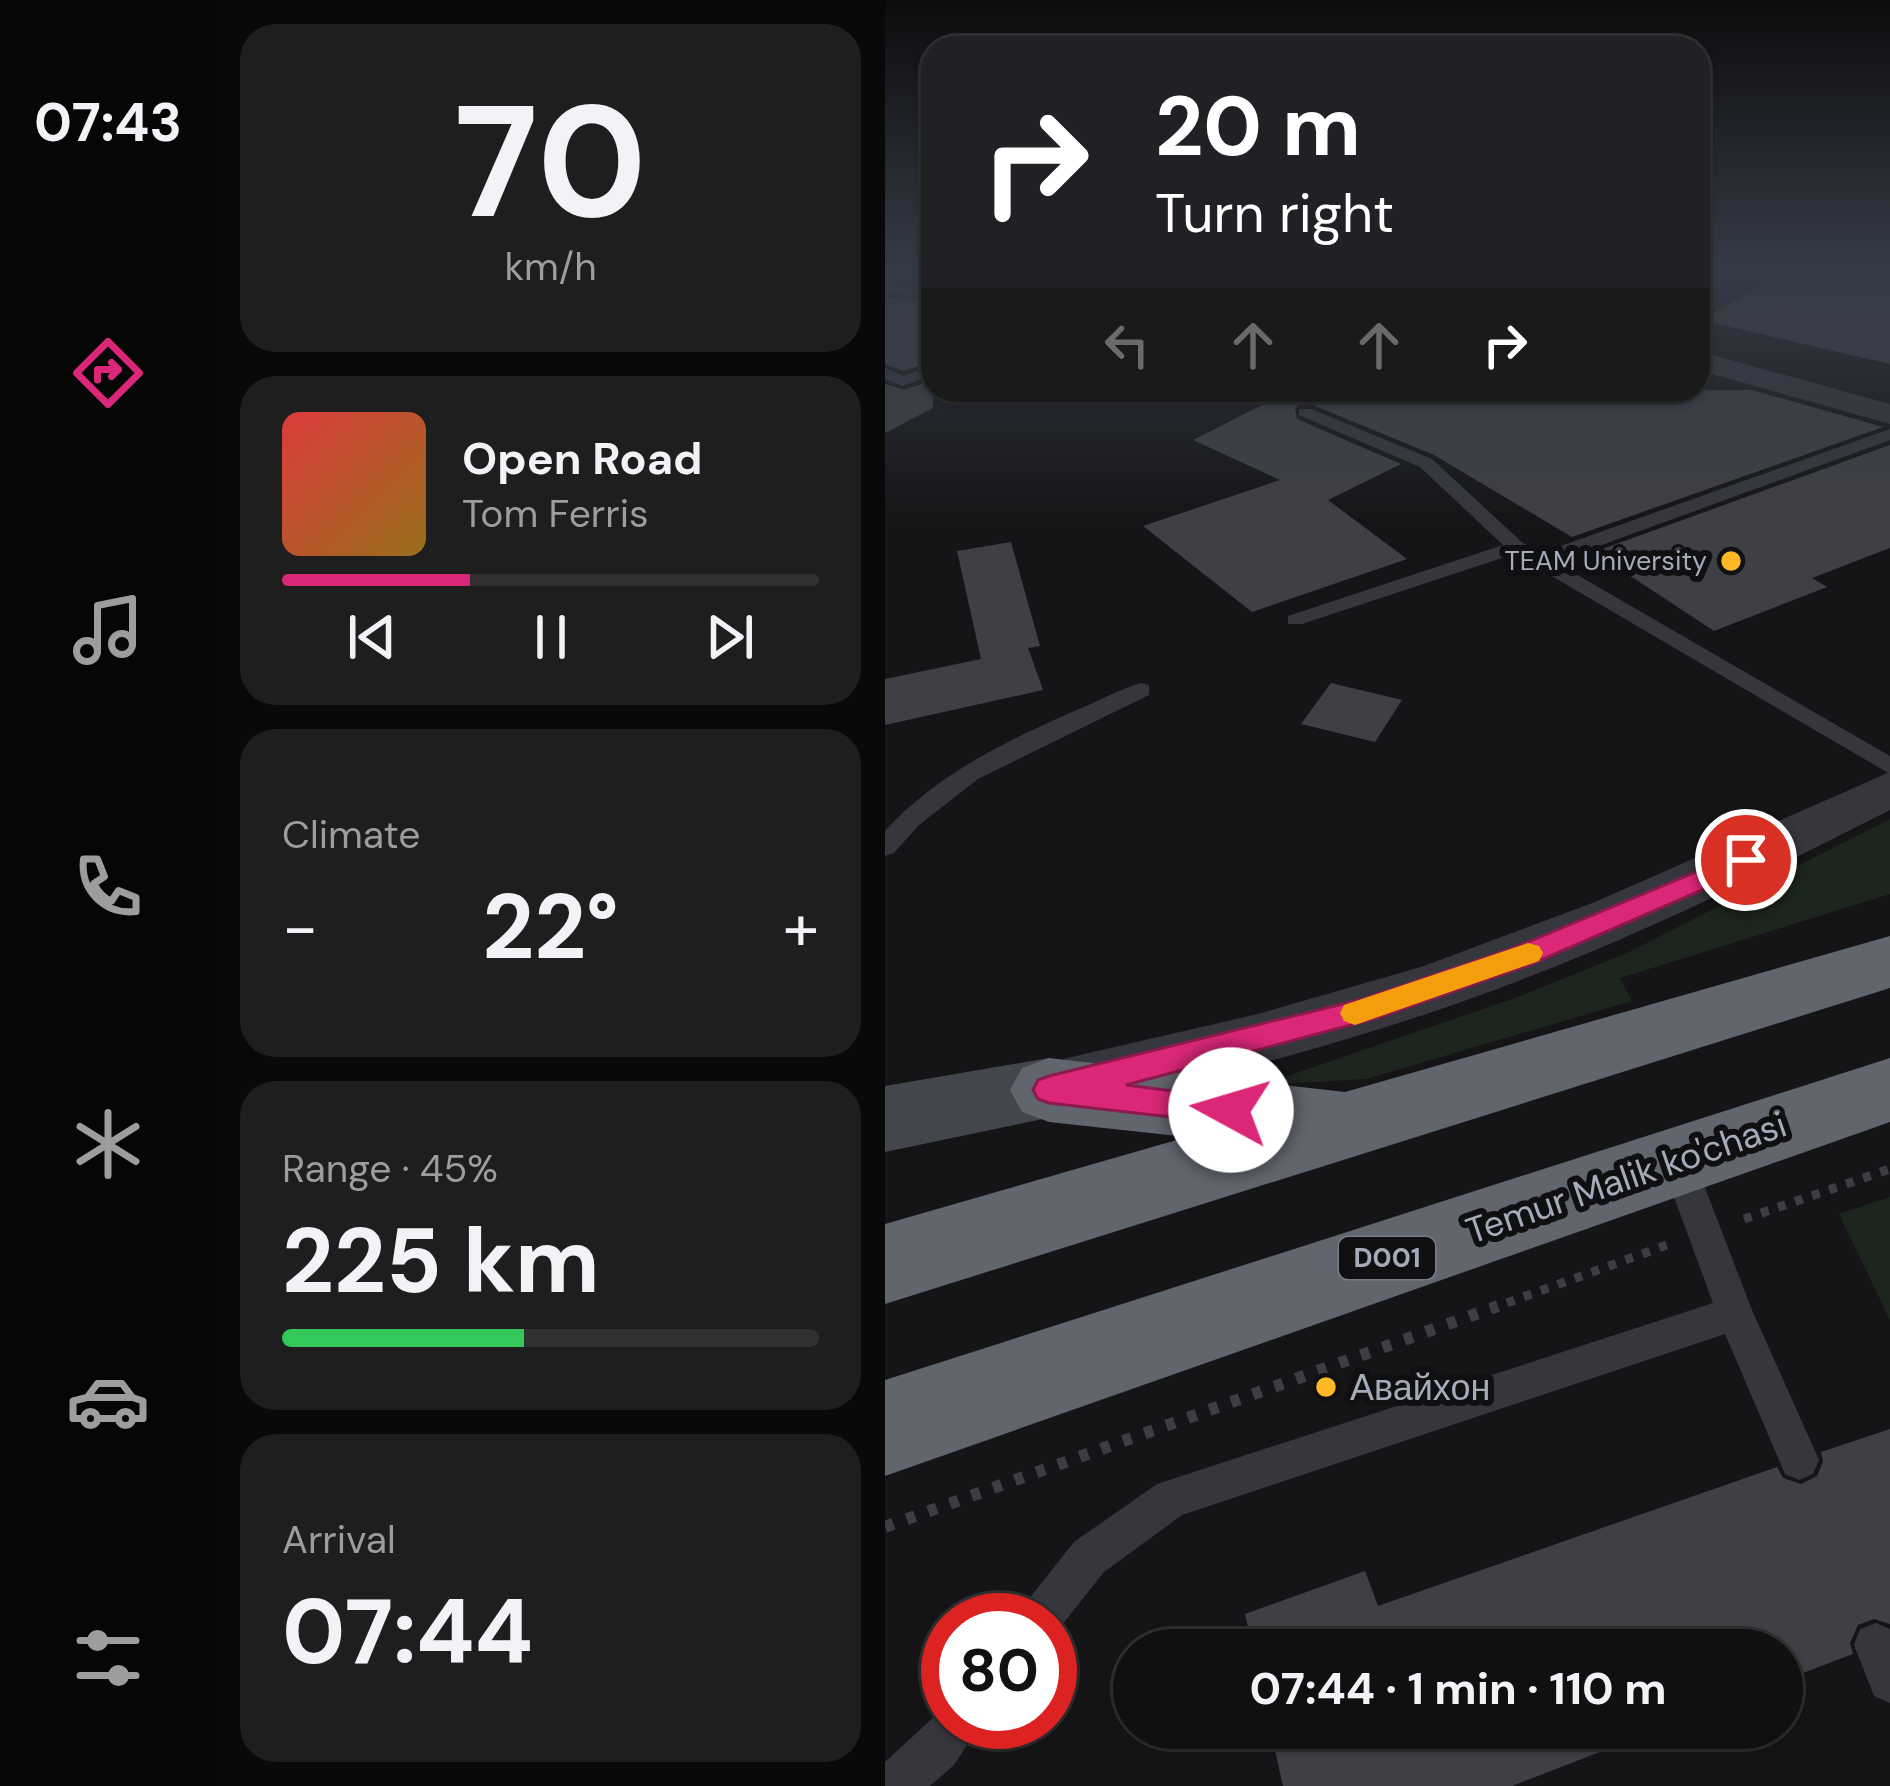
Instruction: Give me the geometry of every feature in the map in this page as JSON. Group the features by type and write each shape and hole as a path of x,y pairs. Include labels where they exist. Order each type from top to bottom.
{"highway":[{"path":"885,1264 1890,962"},
{"path":"1049,1090 1364,1123"},
{"name":"Temur Malik ko'chasi","path":"885,1428 1691,1196 1890,1090"}],"street":[{"path":"1710,363 1890,413"},
{"path":"885,1119 1049,1090 1214,1052 1464,977 1683,888 1890,790"}],"lane":[{"path":"885,373 901,381 921,374"},
{"path":"1305,412 1426,463 1538,561 1890,766"},
{"path":"1538,561 1890,434"},
{"path":"1295,620 1517,547"},
{"path":"885,847 938,794 980,766 1141,690"},
{"path":"1691,1196 1799,1460"},
{"path":"1060,1593 1089,1557 1171,1498 1735,1313"},
{"path":"893,1786 938,1749"}],"path":[{"path":"885,1527 1691,1196 1890,1169"}],"shaded area":[{"path":"1890,819 1890,894 1620,978 1632,1001 1366,1079 1261,1085 1518,997 1629,952"},
{"path":"1890,1197 1890,1320 1839,1214"}],"building":[{"path":"885,354 921,354 921,365 903,371 885,364"},
{"path":"1849,354 1890,354 1890,364"},
{"path":"885,384 904,390 921,384 921,402 933,402 933,408 885,433"},
{"path":"1710,390 1752,390 1883,427 1572,537 1434,455 1313,405 1299,404 1297,419 1401,464 1328,500 1407,559 1252,612 1143,526 1280,480 1193,440 1268,402 1710,402"},
{"name":"TEAM University","path":"1890,445 1890,548 1812,578 1827,587 1714,631 1594,552"},
{"path":"1011,542 1040,646 1028,648 1043,690 885,725 885,679 981,659 957,551"},
{"path":"1331,683 1402,700 1375,742 1301,724"},
{"path":"1890,1429 1890,1624 1874,1619 1858,1625 1850,1643 1853,1654 1803,1673 1803,1629 1248,1629 1245,1614 1365,1571 1378,1606 1777,1467 1783,1478 1801,1484 1817,1476 1823,1462 1821,1452"},
{"path":"1275,1749 1608,1749 1512,1786 1283,1786"}],"slow traffic":[{"path":"1355,1013 1528,953"}],"place":[{"name":"TEAM University","path":"1731,561"},
{"name":"Авайхон","path":"1326,1387"}],"route":[{"path":"1231,1110 1049,1090 1366,1010 1522,956 1746,860"}]}
